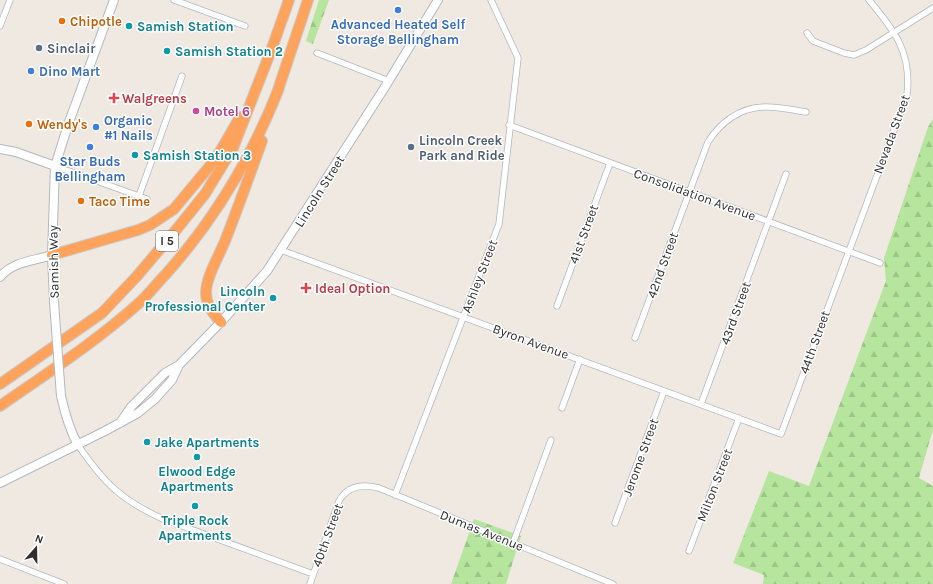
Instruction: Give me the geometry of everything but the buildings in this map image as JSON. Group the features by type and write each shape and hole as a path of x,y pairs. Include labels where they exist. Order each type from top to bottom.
{"highway":[{"name":"I 5","path":"0,384 102,313 137,276 205,194 233,148 272,48 288,0"},
{"name":"I 5","path":"0,406 88,344 140,302 186,251 221,202 243,166 266,121 279,88 308,0"},
{"path":"52,254 138,230 150,225 174,209 221,150 243,111 272,48"},
{"path":"221,322 213,313 208,303 206,292 208,280 264,137 279,88"}],"main road":[{"name":"Samish Way","path":"78,445 71,433 66,419 61,396 52,254 55,166 69,122 114,0"},
{"name":"Lincoln Street","path":"78,445 138,413 155,399 172,380 179,365 267,272 389,81 438,0"},
{"path":"0,149 16,152 55,166"},
{"path":"0,277 10,268 19,264 41,259 52,254"},
{"path":"0,483 78,445"}],"street":[{"path":"0,26 10,0"},
{"path":"174,0 245,26"},
{"name":"Ashley Street","path":"395,495 499,224 509,125 518,58 491,0"},
{"name":"Nevada Street","path":"848,251 907,95 909,79 907,65 894,33 869,0"},
{"path":"807,33 813,41 844,53 854,55 866,50 933,8"},
{"path":"317,53 389,81"},
{"path":"139,196 182,76"},
{"name":"42nd Street","path":"635,338 708,142 717,129 728,119 747,109 764,107 806,112"},
{"name":"Consolidation Avenue","path":"509,125 880,263"},
{"name":"41st Street","path":"556,306 610,163"},
{"path":"55,166 147,199"},
{"name":"43rd Street","path":"701,404 786,174"},
{"name":"Byron Avenue","path":"281,250 464,316 781,434"},
{"name":"44th Street","path":"781,434 848,251"},
{"path":"562,408 580,359"},
{"name":"Jerome Street","path":"615,523 664,391"},
{"name":"Milton Street","path":"689,551 740,418"},
{"path":"512,543 551,440"},
{"path":"78,445 97,472 108,484 123,497 144,510 163,519 313,574"},
{"name":"Dumas Avenue","path":"349,489 354,487 370,486 613,584"},
{"name":"40th Street","path":"310,584 339,500 349,489"},
{"path":"0,559 64,584"}],"green space":[{"path":"319,0 329,0 313,44 306,41"},
{"path":"933,119 933,429 919,478 933,486 933,584 763,584 764,575 733,563 769,471 809,486 886,281 884,258 928,127"},
{"path":"474,519 521,536 506,584 451,584"}],"place":[{"name":"Advanced Heated Self Storage Bellingham","path":"398,10"},
{"name":"Chipotle","path":"62,21"},
{"name":"Samish Station","path":"129,26"},
{"name":"Sinclair","path":"39,48"},
{"name":"Samish Station 2","path":"167,51"},
{"name":"Dino Mart","path":"31,71"},
{"name":"Walgreens","path":"114,98"},
{"name":"Motel 6","path":"196,111"},
{"name":"Wendy's","path":"29,124"},
{"name":"Organic #1 Nails","path":"96,127"},
{"name":"Star Buds Bellingham","path":"90,147"},
{"name":"Lincoln Creek Park and Ride","path":"411,147"},
{"name":"Samish Station 3","path":"135,155"},
{"name":"Taco Time","path":"81,201"},
{"name":"Ideal Option","path":"306,288"},
{"name":"Lincoln Professional Center","path":"273,298"},
{"name":"Jake Apartments","path":"147,442"},
{"name":"Elwood Edge Apartments","path":"197,457"},
{"name":"Triple Rock Apartments","path":"195,506"}]}
